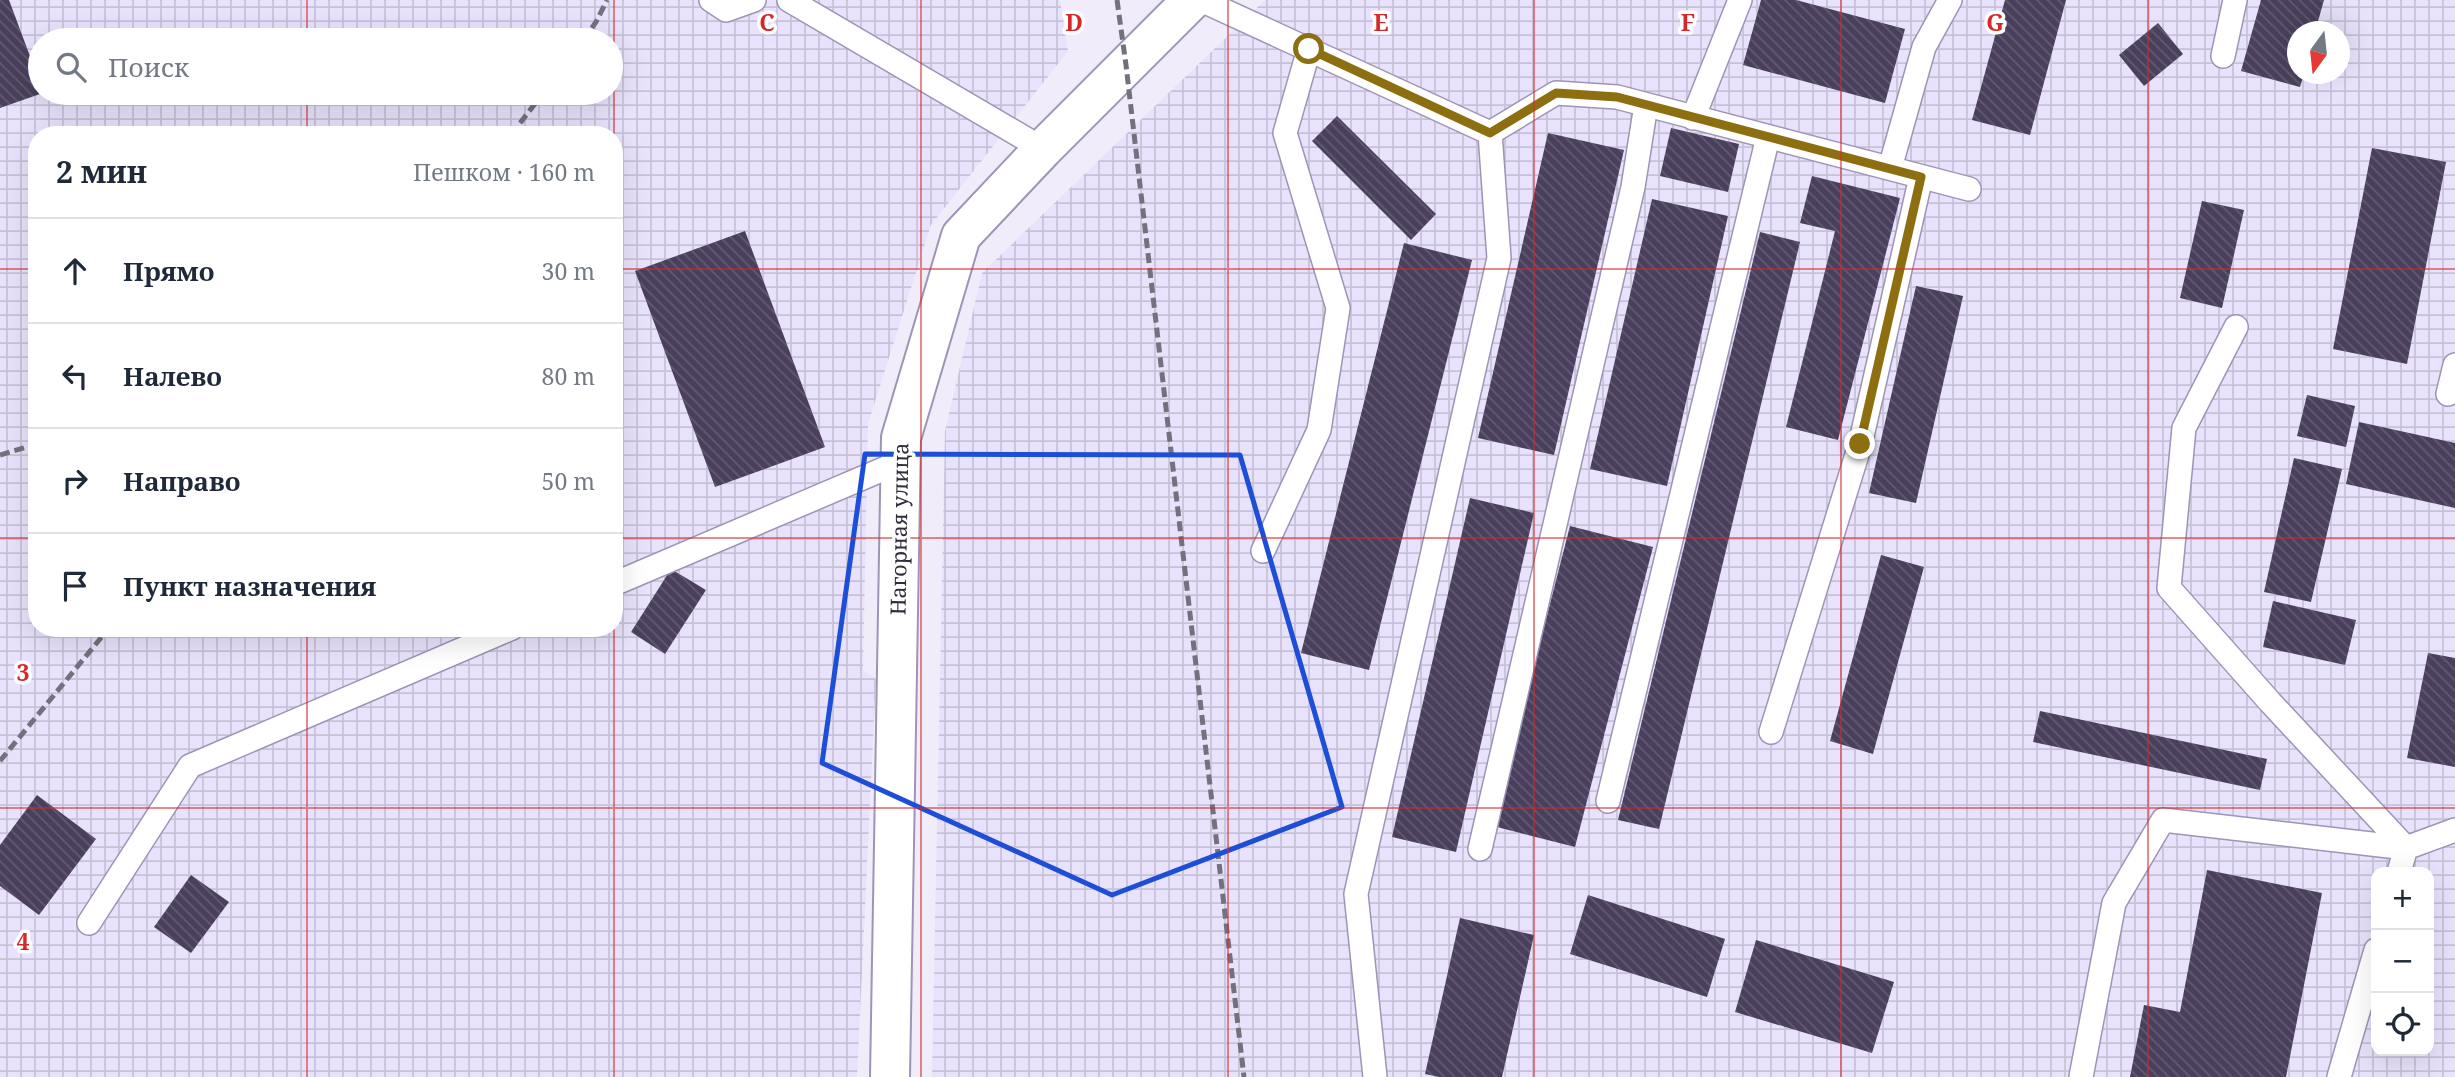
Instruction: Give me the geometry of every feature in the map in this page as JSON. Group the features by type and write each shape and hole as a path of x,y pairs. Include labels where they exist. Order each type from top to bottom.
{"street":[{"name":"Нагорная улица","path":"890,1077 901,438 961,236 1043,149 1192,0"}],"lane":[{"path":"710,0 726,10 754,0"},
{"path":"789,0 1043,149"},
{"path":"1201,0 1490,133"},
{"path":"1693,118 1740,0"},
{"path":"1890,168 1924,47 1950,0"},
{"path":"2223,56 2235,0"},
{"path":"1263,551 1319,430 1338,307 1284,133 1309,49"},
{"path":"1490,133 1556,93 1617,97 1969,189"},
{"path":"1480,849 1633,187 1646,105"},
{"path":"1375,1077 1356,894 1499,258 1490,133"},
{"path":"1608,801 1768,137"},
{"path":"1771,732 1860,444 1921,177"},
{"path":"2236,327 2184,428 2169,587 2270,702 2406,848"},
{"path":"2448,394 2455,365"},
{"path":"623,580 900,461"},
{"path":"89,923 190,766 491,637"},
{"path":"2081,1077 2114,903 2163,820 2406,848 2455,830"},
{"path":"2400,867 2406,848"},
{"path":"2339,1077 2371,967"}],"highlighted area":[{"path":"865,454 1240,455 1342,807 1112,895 822,763"}],"shaded area":[{"path":"0,0 1060,0 1068,51 931,225 868,424 863,670 876,679 857,1077 0,1077"},
{"path":"1265,0 2455,0 2455,1077 932,1077 945,431 982,273"}],"building":[{"path":"0,0 9,0 28,51 28,98 0,108"},
{"path":"1761,0 1796,0 1905,29 1885,103 1743,65"},
{"path":"2005,0 2066,0 2030,135 1972,120"},
{"path":"2261,0 2324,0 2318,21 2287,21 2287,83 2241,71"},
{"path":"2158,23 2183,54 2144,86 2119,55"},
{"path":"1337,116 1436,214 1411,240 1312,141"},
{"path":"1671,128 1739,144 1728,192 1660,176"},
{"path":"1548,133 1624,150 1554,455 1478,438"},
{"path":"2372,148 2446,162 2407,364 2333,349"},
{"path":"1812,176 1900,198 1838,440 1786,427 1835,231 1800,223"},
{"path":"1652,199 1728,216 1667,486 1590,469"},
{"path":"2202,201 2244,210 2222,308 2180,298"},
{"path":"745,231 825,447 715,487 635,271"},
{"path":"1760,232 1800,242 1659,829 1618,820"},
{"path":"1404,243 1472,260 1369,670 1301,653"},
{"path":"1916,286 1963,296 1916,503 1869,493"},
{"path":"2307,395 2355,406 2346,447 2297,436"},
{"path":"2359,422 2455,443 2455,508 2346,484"},
{"path":"2294,458 2342,469 2311,602 2264,592"},
{"path":"1470,498 1534,513 1456,852 1392,837"},
{"path":"1570,526 1653,547 1575,847 1493,826"},
{"path":"1881,555 1924,567 1873,754 1830,741"},
{"path":"671,569 706,590 665,654 631,632"},
{"path":"2273,601 2356,620 2345,665 2263,647"},
{"path":"2428,653 2455,658 2455,767 2407,758"},
{"path":"2040,711 2267,759 2260,790 2033,742"},
{"path":"37,795 96,839 39,915 0,886 0,845"},
{"path":"2207,870 2322,893 2286,1077 2130,1077 2144,1005 2180,1012"},
{"path":"191,875 229,902 191,953 154,927"},
{"path":"1588,895 1725,939 1707,997 1570,954"},
{"path":"1460,918 1534,935 1502,1077 1439,1077 1425,1074"},
{"path":"1756,940 1894,982 1872,1053 1735,1012"}],"railway":[{"path":"592,28 607,0"},
{"path":"1117,0 1244,1077"},
{"path":"518,126 534,105"},
{"path":"0,455 28,447"},
{"path":"0,761 102,637"}],"route":[{"path":"1309,49 1490,133 1556,93 1617,97 1921,177 1860,444"}]}
